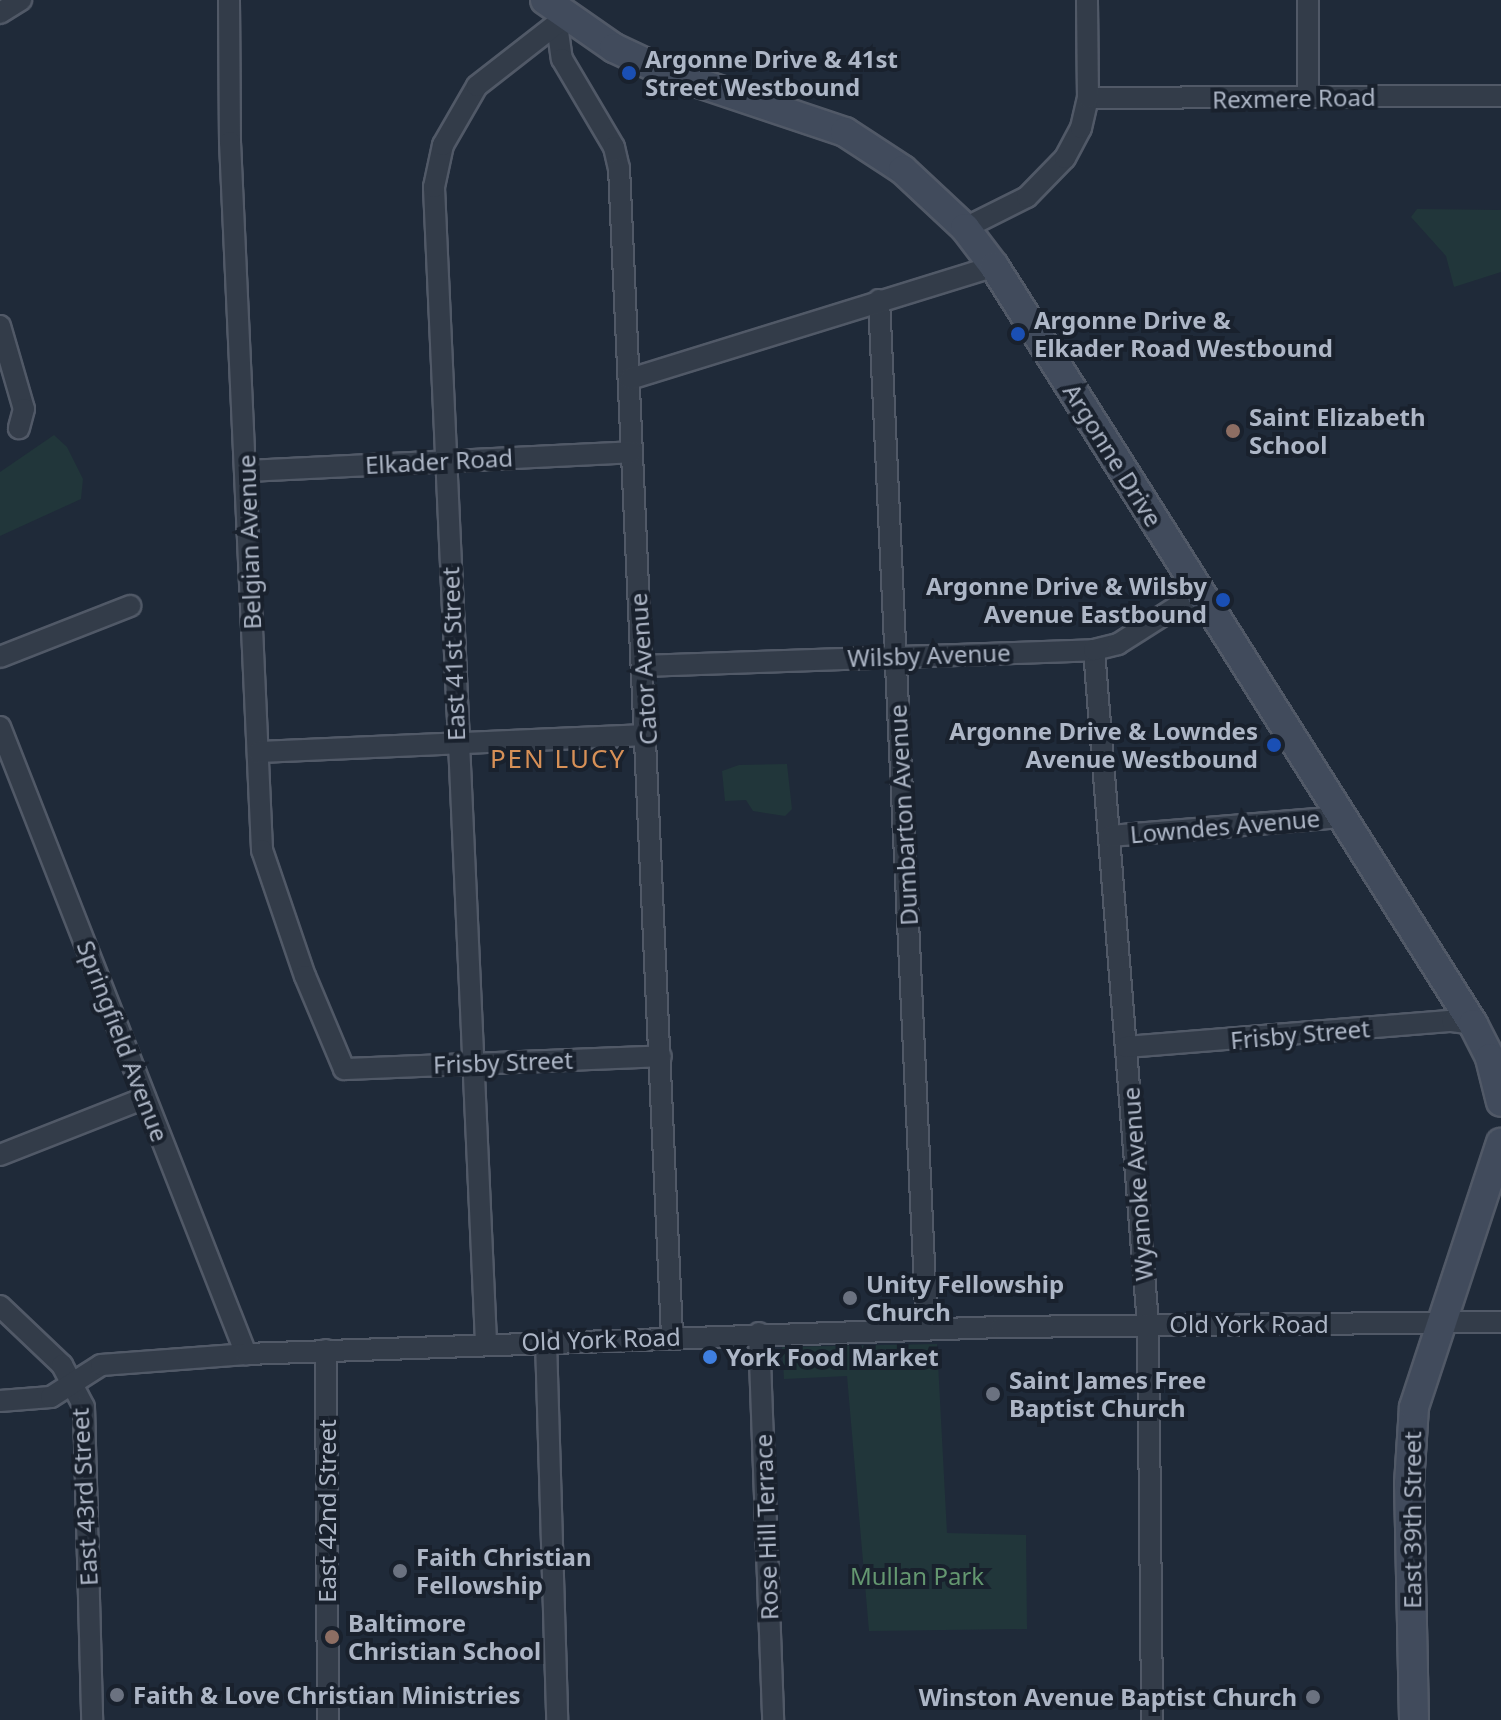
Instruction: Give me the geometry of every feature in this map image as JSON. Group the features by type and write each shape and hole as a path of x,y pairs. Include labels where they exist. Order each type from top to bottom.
{"main road":[{"name":"Argonne Drive","path":"555,9 663,71 845,132 903,170 965,228 994,266 1473,1024 1500,1093"},
{"path":"1473,1024 1501,1028"},
{"name":"East 39th Street","path":"1414,1720 1410,1435 1418,1388 1501,1149"}],"street":[{"path":"0,13 21,0"},
{"name":"Belgian Avenue","path":"229,0 230,128 258,752 267,872 344,1069"},
{"path":"965,228 1021,201 1050,176 1081,128 1088,98 1087,0"},
{"path":"1308,0 1308,95"},
{"name":"Cator Avenue","path":"555,9 562,59 614,147 619,168 642,666 648,735 672,1337"},
{"name":"East 41st Street","path":"486,1342 434,218 437,164 459,113 477,86 555,9"},
{"name":"Rexmere Road","path":"1088,98 1501,96"},
{"path":"630,379 994,266"},
{"name":"Dumbarton Avenue","path":"879,300 927,1329"},
{"path":"0,326 24,409 19,428"},
{"name":"Elkader Road","path":"247,471 632,452"},
{"name":"Wilsby Avenue","path":"642,666 1094,650 1118,644 1200,592"},
{"path":"0,657 130,606"},
{"name":"Wyanoke Avenue","path":"1094,650 1148,1324 1152,1720"},
{"name":"Springfield Avenue","path":"0,727 246,1354"},
{"path":"258,752 648,735"},
{"name":"Lowndes Avenue","path":"1111,836 1340,817"},
{"name":"Frisby Street","path":"1126,1047 1452,1021 1473,1024"},
{"name":"Frisby Street","path":"344,1069 661,1056"},
{"path":"0,1155 145,1098"},
{"name":"East 43rd Street","path":"0,1306 73,1381 84,1407 92,1720"},
{"name":"Old York Road","path":"0,1401 51,1397 101,1365 246,1354 759,1333 1148,1324 1501,1322"},
{"name":"Rose Hill Terrace","path":"759,1333 773,1720"},
{"path":"546,1341 557,1720"},
{"name":"East 42nd Street","path":"326,1350 328,1720"}],"green space":[{"path":"1417,209 1501,210 1501,272 1454,287 1446,256 1411,217"},
{"path":"54,435 67,447 83,479 81,499 0,536 0,472"},
{"path":"787,764 792,809 785,816 753,811 746,800 725,801 722,771 739,765"},
{"name":"Mullan Park","path":"937,1344 947,1533 1026,1535 1027,1629 869,1631 847,1376 784,1379 782,1347"}],"place":[{"name":"Argonne Drive & 41st Street Westbound","path":"629,73"},
{"name":"Argonne Drive & Elkader Road Westbound","path":"1018,334"},
{"name":"Saint Elizabeth School","path":"1233,431"},
{"name":"Argonne Drive & Wilsby Avenue Eastbound","path":"1223,600"},
{"name":"Argonne Drive & Lowndes Avenue Westbound","path":"1274,745"},
{"name":"Unity Fellowship Church","path":"850,1298"},
{"name":"York Food Market","path":"710,1357"},
{"name":"Saint James Free Baptist Church","path":"993,1394"},
{"name":"Faith Christian Fellowship","path":"400,1571"},
{"name":"Baltimore Christian School","path":"332,1637"},
{"name":"Faith & Love Christian Ministries","path":"117,1695"},
{"name":"Winston Avenue Baptist Church","path":"1313,1697"}],"district":[{"name":"PEN LUCY","path":"558,759"}]}
